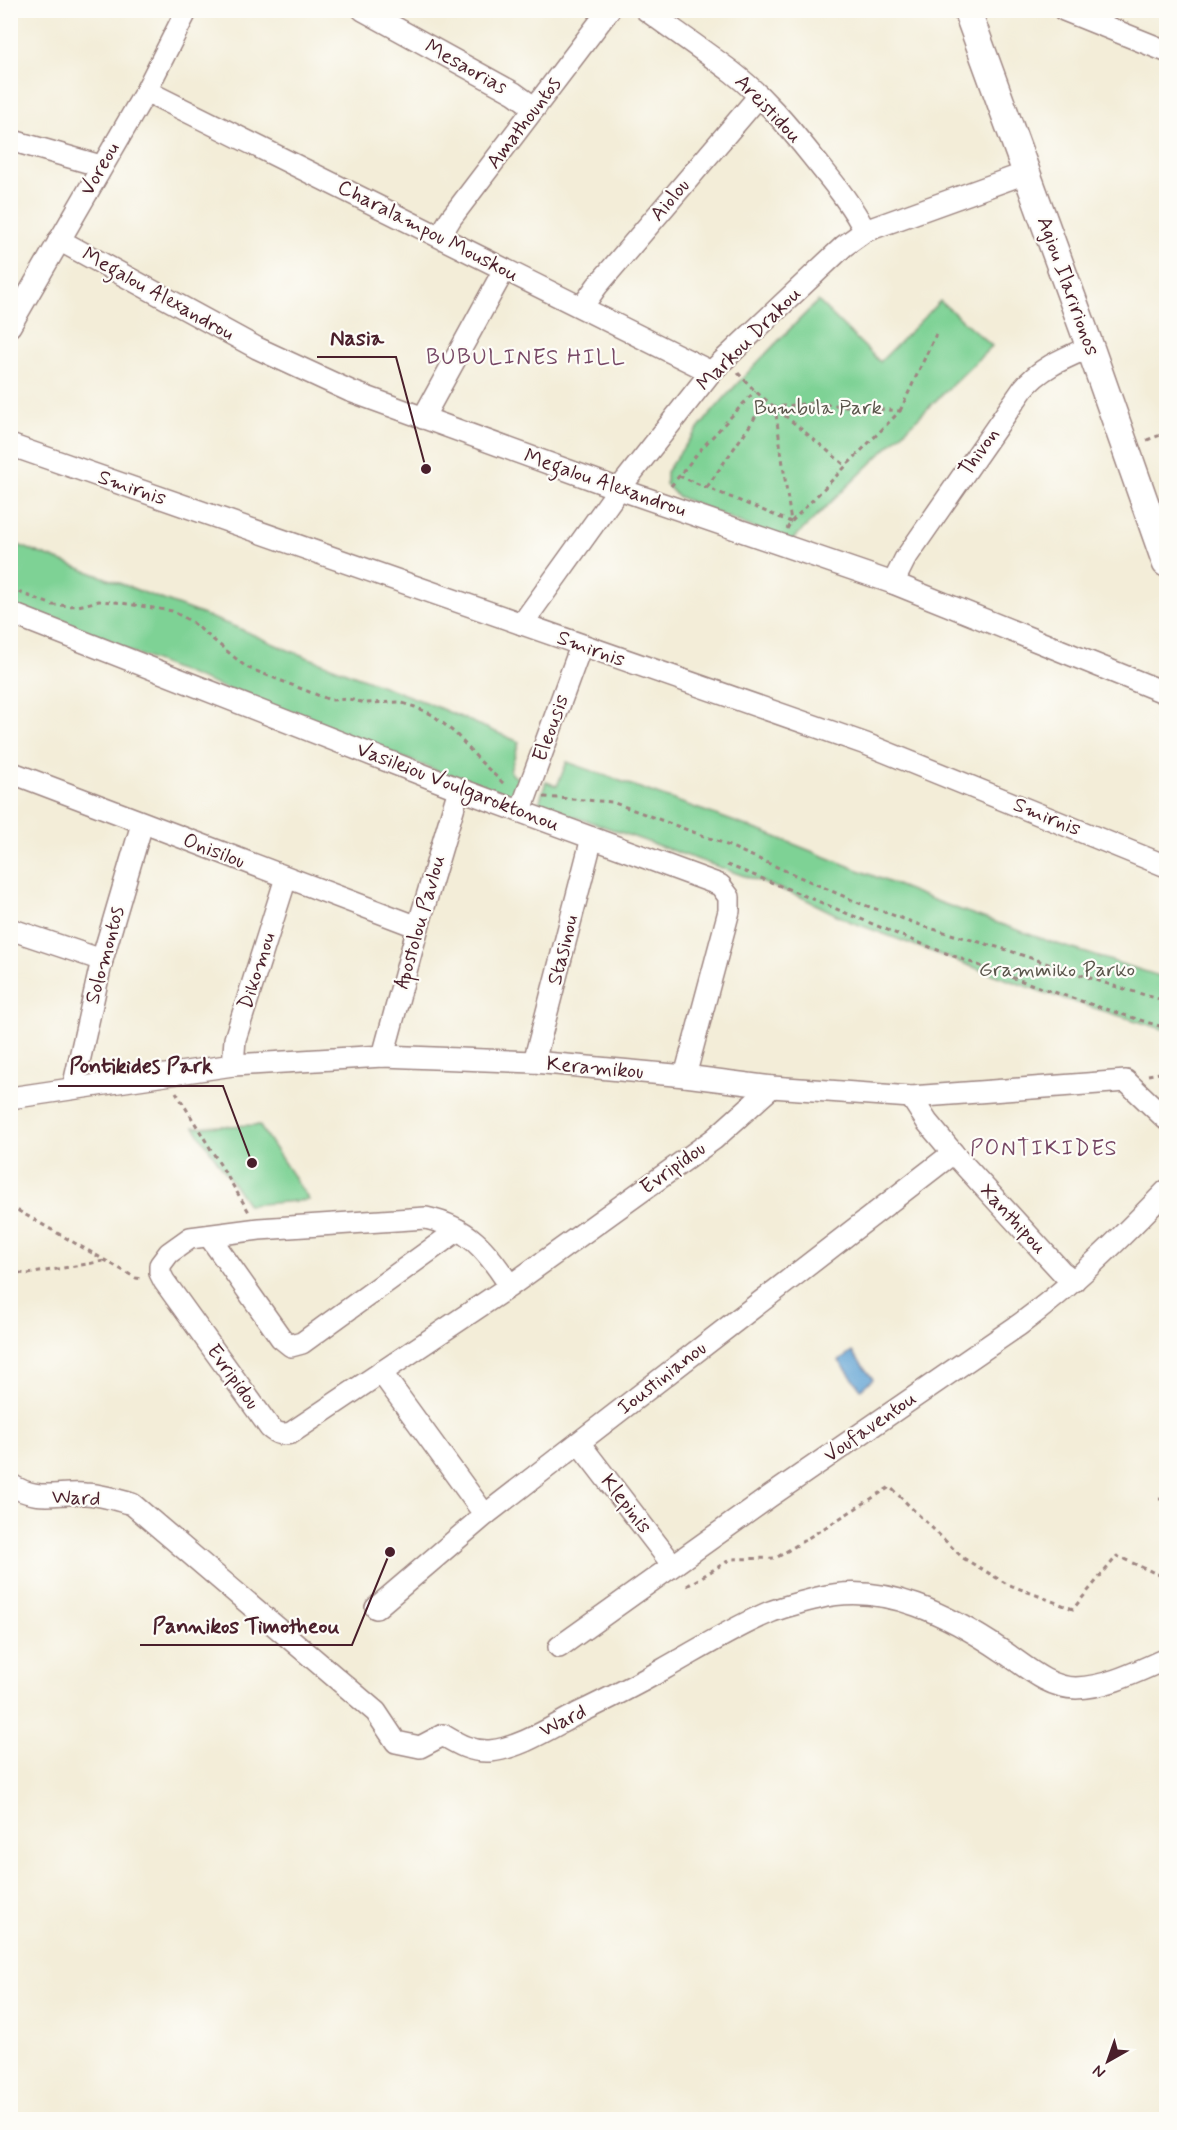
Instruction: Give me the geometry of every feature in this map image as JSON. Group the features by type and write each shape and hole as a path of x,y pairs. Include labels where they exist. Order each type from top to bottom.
{"street":[{"name":"Voreou","path":"10,326 17,298 59,240 146,91 187,10"},
{"name":"Mesaorias","path":"363,10 514,93 535,108"},
{"name":"Amathountos","path":"440,236 451,218 609,10"},
{"name":"Areistidou","path":"646,10 733,73 782,119 837,187 856,213 865,231"},
{"name":"Agiou Ilaririonos","path":"967,10 1167,563"},
{"path":"1064,10 1167,51"},
{"name":"Charalampou Mouskou","path":"146,91 504,270 582,307 718,365"},
{"name":"Aiolou","path":"582,307 597,286 759,96"},
{"path":"10,140 101,166"},
{"name":"Markou Drakou","path":"522,624 619,489 718,365 844,246 865,231 1026,173"},
{"name":"Megalou Alexandrou","path":"59,240 257,348 350,391 776,545 893,583 1167,693"},
{"path":"423,418 504,270"},
{"name":"Thivon","path":"893,583 905,559 1027,384 1052,363 1090,347"},
{"name":"Smirnis","path":"10,445 866,744 1167,866"},
{"name":"Vasileiou Voulgaroktonou","path":"10,613 459,789 524,802 592,838 712,881 725,889 729,897 729,911 685,1076"},
{"name":"Eleousis","path":"524,802 581,646"},
{"name":"Onisilou","path":"10,772 418,927"},
{"name":"Apostolou Pavlou","path":"383,1056 459,789"},
{"name":"Solomontos","path":"73,1088 102,960 142,824"},
{"name":"Stasinou","path":"534,1062 592,838"},
{"name":"Dikomou","path":"233,1065 235,1039 286,878"},
{"path":"10,929 102,960"},
{"name":"Keramikou","path":"10,1098 233,1065 383,1056 534,1062 685,1076 772,1087 911,1097 1126,1081 1167,1119"},
{"name":"Evripidou","path":"164,1281 270,1428 276,1433 291,1433 510,1286 714,1139 772,1087"},
{"name":"Xanthipou","path":"911,1097 927,1122 952,1153 1062,1272 1074,1281"},
{"name":"Ioustinianou","path":"376,1608 485,1515 952,1153"},
{"name":"Voufaventou","path":"559,1647 672,1564 1019,1325 1103,1255 1167,1191"},
{"path":"164,1281 160,1274 160,1264 163,1259 190,1238 259,1229 414,1217 435,1220 475,1240 510,1286"},
{"path":"209,1236 281,1338 291,1346 302,1343 458,1230"},
{"path":"381,1372 485,1515"},
{"name":"Klepinis","path":"579,1443 672,1564"},
{"name":"Ward","path":"10,1484 17,1489 42,1496 86,1493 132,1504 376,1712 396,1742 420,1748 444,1735 466,1749 486,1751 501,1749 537,1735 618,1694 702,1646 770,1612 820,1597 850,1593 877,1594 941,1615 979,1635 1046,1681 1074,1688 1103,1685 1167,1659"}],"path":[{"path":"791,522 900,411 936,334"},
{"path":"718,365 775,407 846,466"},
{"path":"658,501 754,391"},
{"path":"707,487 753,422 764,399"},
{"path":"775,407 812,403 900,411"},
{"path":"775,407 791,522"},
{"path":"679,476 791,522"},
{"path":"10,589 53,605 78,606 99,601 172,611 192,622 246,667 330,700 349,699 365,703 399,702 433,715 456,734 480,761 524,802 548,798 612,802 720,842 859,903 926,927 1004,949 1114,986 1167,1001"},
{"path":"166,1075 259,1229"},
{"path":"10,1206 136,1278 164,1281"},
{"path":"10,1272 28,1274 106,1261"},
{"path":"687,1586 731,1559 776,1558 890,1487 963,1558 1007,1584 1073,1608 1117,1556 1167,1578"},
{"path":"1159,1499 1167,1499"}],"green space":[{"name":"Bumbula Park","path":"818,301 880,362 940,301 992,346 789,543 677,496 666,484 666,472 719,404"},
{"path":"10,542 238,628 519,742 510,771 514,776 523,780 519,793 512,800 11,605"},
{"name":"Grammiko Parko","path":"567,762 766,833 941,903 1051,942 1166,978 1166,1030 1048,994 989,973 849,921 801,897 750,878 597,824 538,806 546,782 557,786"},
{"path":"259,1125 309,1200 248,1205 194,1127"}],"water":[{"path":"852,1352 873,1379 861,1389 839,1361"}],"place":[{"name":"Nasia","path":"426,469"},
{"name":"Pontikides Park","path":"252,1163"},
{"name":"Pannikos Timotheou","path":"390,1552"}],"district":[{"name":"BUBULINES HILL","path":"526,358"},
{"name":"PONTIKIDES","path":"1044,1149"}]}
